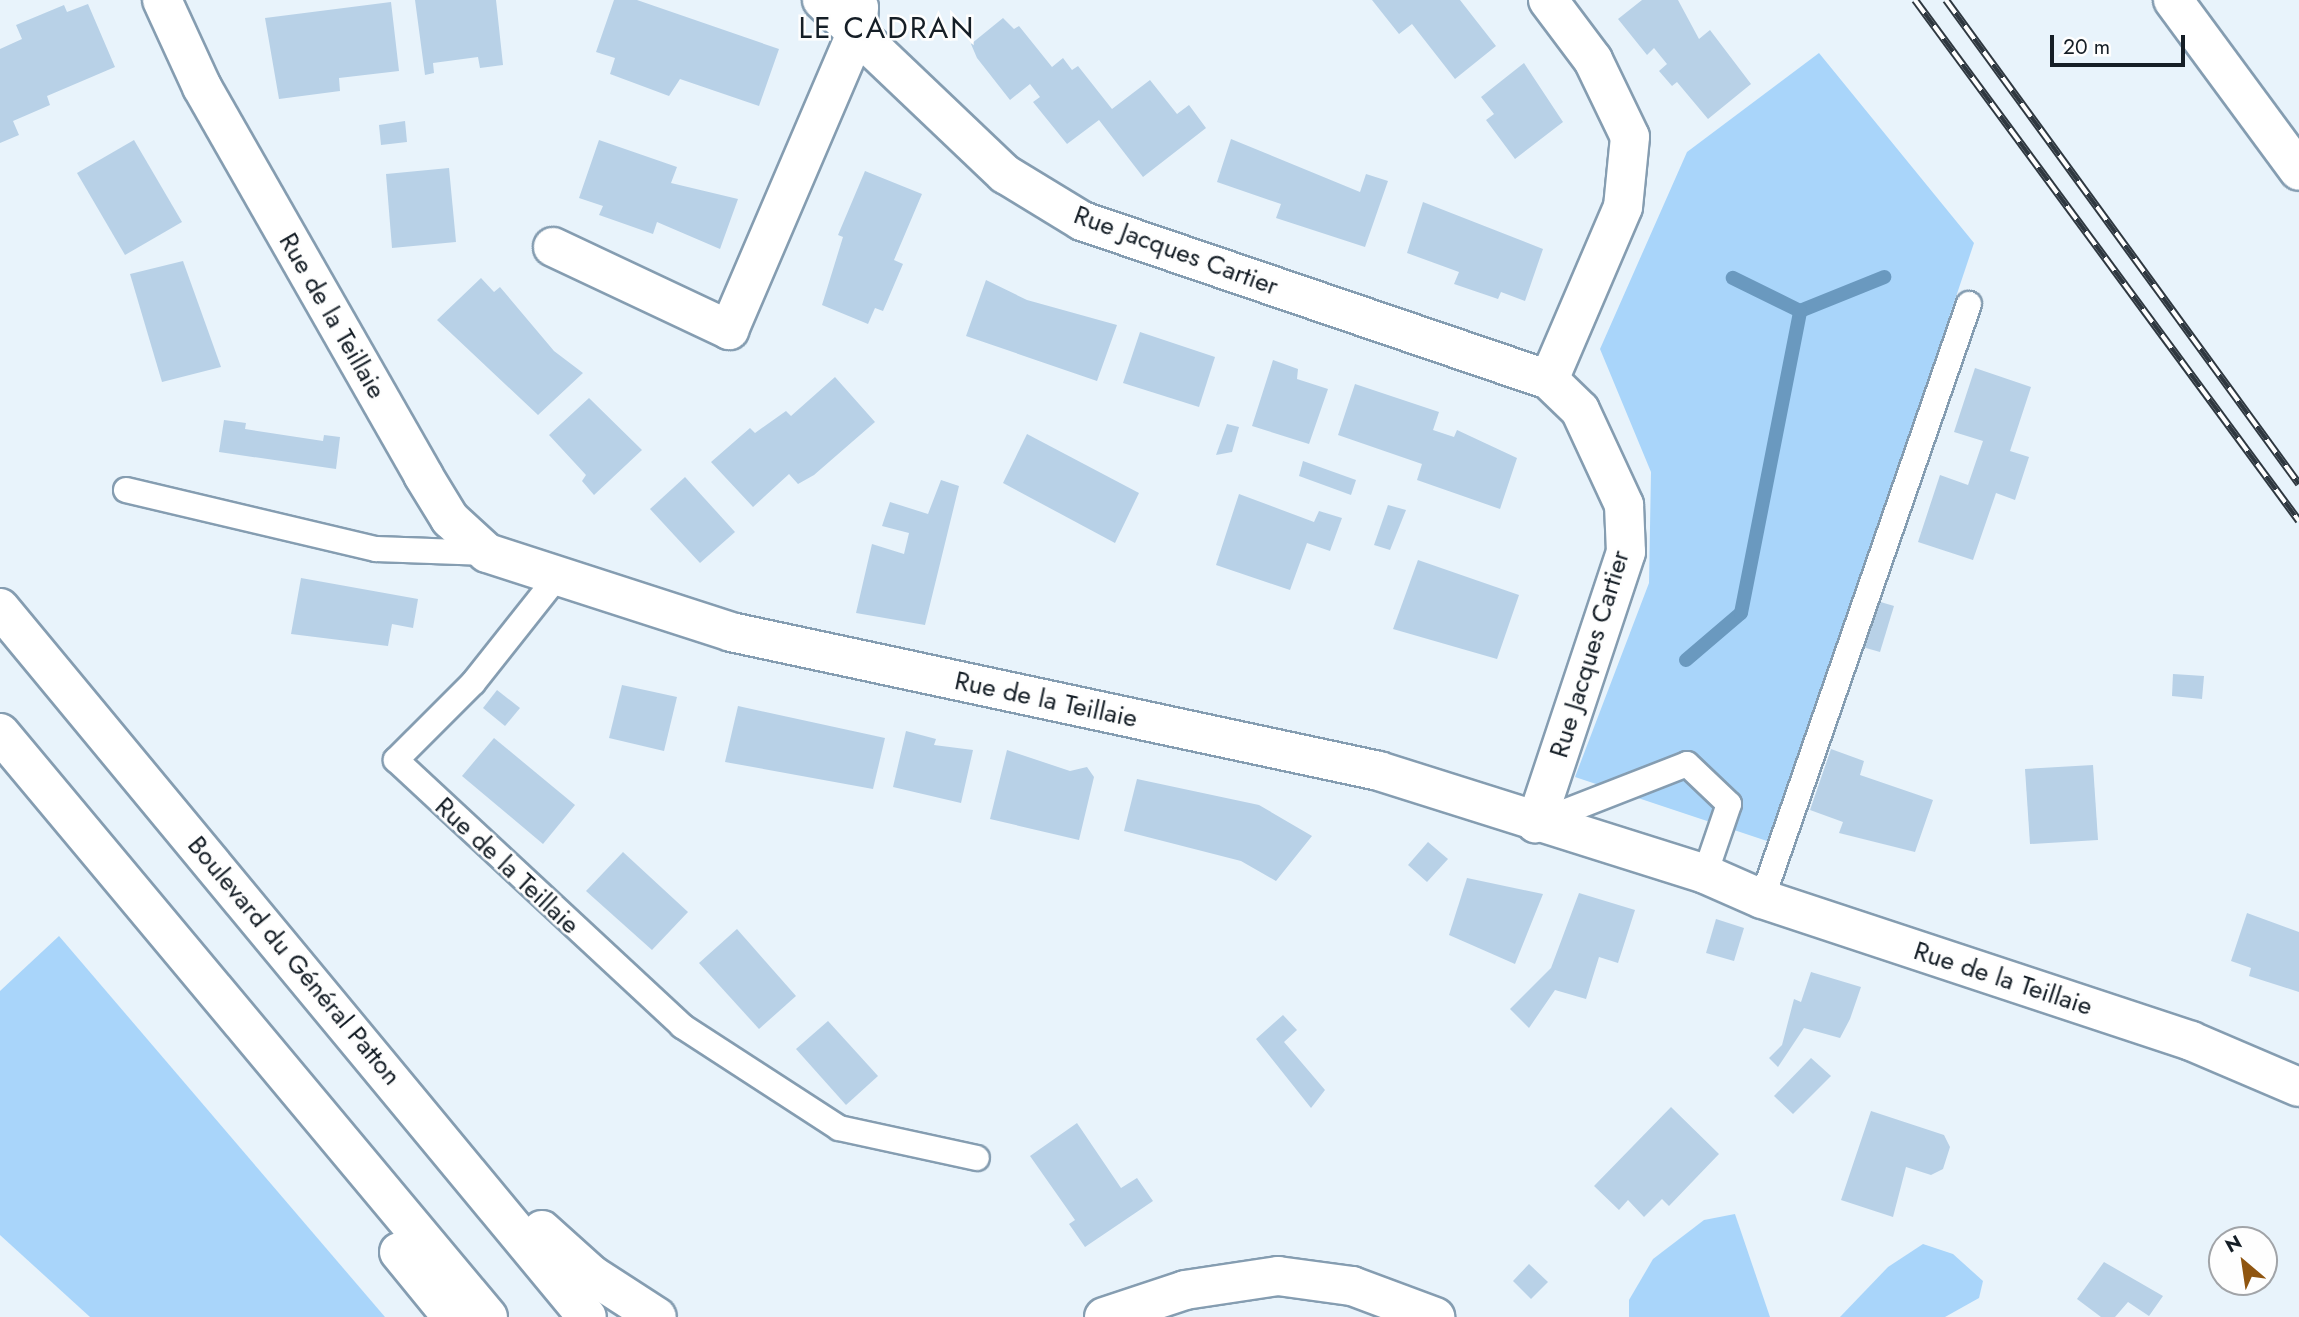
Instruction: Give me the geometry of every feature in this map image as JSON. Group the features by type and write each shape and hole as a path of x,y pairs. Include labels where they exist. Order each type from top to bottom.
{"main road":[{"name":"Rue de la Teillaie","path":"162,0 202,87 423,474 450,519 487,553 731,632 1379,771 1536,823 1705,874 1762,899 2191,1041 2299,1087"},
{"name":"Rue Jacques Cartier","path":"822,0 859,15 1006,174 1082,221 1549,380 1580,410 1606,456 1623,505 1626,552 1536,823"},
{"path":"1548,0 1593,60 1630,137 1623,207 1549,380"},
{"path":"2173,0 2299,171"},
{"path":"553,247 729,330 859,15"},
{"name":"Boulevard du Général Patton","path":"0,608 587,1317"},
{"path":"0,733 488,1317"},
{"path":"103,853 151,947 452,1317"},
{"path":"444,1142 592,1275 657,1317"},
{"path":"1104,1317 1185,1290 1278,1276 1352,1286 1435,1317"}],"lane":[{"path":"1762,899 1969,304"},
{"path":"127,490 376,549 487,553"},
{"name":"Rue de la Teillaie","path":"557,576 473,682 396,760 682,1026 839,1128 976,1158"},
{"path":"1536,823 1687,765 1729,804 1705,874"}],"shaded area":[{"path":"1819,53 1974,243 1773,843 1575,777 1649,583 1651,472 1600,349 1687,152"},
{"path":"59,936 385,1317 90,1317 0,1235 0,991"},
{"path":"1735,1214 1770,1317 1629,1317 1629,1300 1653,1259 1704,1220"},
{"path":"1923,1244 1953,1254 1983,1281 1979,1298 1945,1317 1840,1317 1888,1267"}],"building":[{"path":"415,0 496,0 503,65 480,68 478,57 433,63 434,73 425,75"},
{"path":"614,0 637,0 779,49 759,106 680,79 669,96 610,74 615,58 596,52"},
{"path":"1372,0 1460,0 1496,46 1455,79 1412,24 1399,34"},
{"path":"1642,0 1678,0 1699,39 1710,30 1751,84 1708,119 1677,82 1672,86 1659,71 1667,64 1654,48 1647,55 1618,19"},
{"path":"391,2 399,71 339,78 340,91 279,99 265,18"},
{"path":"88,4 115,67 47,96 50,105 13,121 19,135 0,143 0,49 22,39 16,25 64,5 67,12"},
{"path":"1003,18 1014,29 1019,26 1052,67 1063,58 1072,70 1078,66 1112,109 1150,80 1177,114 1189,105 1206,128 1143,177 1099,120 1067,144 1033,102 1040,97 1030,84 1010,100 977,58 971,44"},
{"path":"1524,63 1563,122 1515,159 1486,120 1494,114 1481,97"},
{"path":"405,121 407,142 381,145 379,125"},
{"path":"1231,139 1360,192 1366,174 1388,181 1365,247 1276,218 1281,204 1217,182"},
{"path":"134,140 182,222 125,255 77,173"},
{"path":"599,140 677,167 671,183 738,199 720,249 657,222 653,234 599,215 603,206 579,198"},
{"path":"449,168 456,242 392,248 386,174"},
{"path":"865,171 922,194 894,260 903,264 883,311 875,308 868,324 822,305 843,237 838,235"},
{"path":"1423,202 1543,249 1525,301 1501,292 1498,299 1454,284 1459,272 1407,253"},
{"path":"183,261 221,367 162,382 130,274"},
{"path":"481,278 494,292 500,287 554,351 583,373 538,415 437,320"},
{"path":"986,280 1027,300 1117,325 1097,381 966,336"},
{"path":"1140,332 1215,357 1199,407 1123,383"},
{"path":"1273,360 1298,369 1297,379 1328,389 1309,444 1252,426"},
{"path":"1975,368 2031,387 2010,451 2029,457 2015,500 1996,493 1973,560 1918,542 1940,475 1968,485 1983,441 1954,432"},
{"path":"835,377 875,422 814,475 798,484 789,474 753,507 711,462 750,428 755,433 786,411 791,416"},
{"path":"1355,384 1439,412 1433,430 1454,437 1457,430 1517,458 1500,509 1417,480 1422,464 1338,435"},
{"path":"589,398 642,450 594,495 582,481 586,475 549,435"},
{"path":"224,420 246,423 245,429 323,441 324,435 340,437 336,469 219,452"},
{"path":"1227,424 1239,427 1232,452 1216,455"},
{"path":"1027,434 1139,493 1115,543 1003,483"},
{"path":"1303,461 1356,480 1351,495 1299,476"},
{"path":"685,477 735,532 700,563 650,509"},
{"path":"941,480 959,486 925,625 856,613 872,544 904,554 909,533 882,526 890,502 928,514"},
{"path":"1239,494 1314,522 1319,511 1342,518 1330,551 1307,543 1290,590 1216,565"},
{"path":"1388,505 1406,510 1390,550 1374,545"},
{"path":"1418,560 1519,595 1497,659 1393,629"},
{"path":"301,578 418,599 413,628 392,624 388,646 291,634"},
{"path":"1874,600 1894,606 1880,652 1859,646"},
{"path":"2173,674 2204,676 2202,699 2172,696"},
{"path":"622,685 677,697 664,751 609,738"},
{"path":"497,690 520,708 505,726 483,708"},
{"path":"738,706 885,738 873,789 725,762"},
{"path":"906,731 936,739 934,745 973,750 961,803 893,787"},
{"path":"494,738 575,805 543,844 462,776"},
{"path":"1831,749 1864,761 1860,775 1933,800 1915,852 1839,833 1843,822 1810,810"},
{"path":"1007,750 1070,771 1087,767 1094,777 1079,840 990,819"},
{"path":"2093,765 2098,840 2030,844 2025,769"},
{"path":"1137,779 1259,805 1312,836 1276,881 1241,861 1124,831"},
{"path":"1428,842 1448,859 1427,882 1408,865"},
{"path":"623,852 688,912 652,950 586,891"},
{"path":"1467,878 1543,894 1515,964 1449,935"},
{"path":"1579,893 1635,910 1618,963 1599,957 1586,999 1555,990 1529,1028 1510,1009 1551,968"},
{"path":"2247,913 2299,932 2299,992 2249,976 2251,968 2231,961"},
{"path":"1716,919 1744,928 1734,961 1706,953"},
{"path":"737,929 796,996 759,1029 699,963"},
{"path":"1811,972 1861,987 1850,1019 1840,1038 1804,1028 1778,1067 1769,1058 1782,1045 1794,999 1801,1002"},
{"path":"1283,1015 1297,1030 1284,1042 1325,1090 1311,1108 1256,1039"},
{"path":"828,1021 878,1076 846,1105 796,1049"},
{"path":"1811,1058 1831,1076 1793,1114 1774,1096"},
{"path":"1671,1107 1719,1154 1669,1206 1662,1199 1644,1217 1628,1200 1619,1210 1594,1186"},
{"path":"1871,1111 1944,1135 1950,1147 1943,1169 1931,1175 1906,1167 1893,1217 1841,1200"},
{"path":"1077,1123 1121,1188 1137,1178 1153,1201 1085,1247 1069,1224 1075,1220 1030,1156"},
{"path":"2104,1262 2163,1296 2149,1316 2128,1302 2115,1317 2101,1317 2077,1299"},
{"path":"1529,1264 1548,1282 1531,1299 1513,1281"}],"waterway":[{"path":"1800,311 1884,277"},
{"path":"1686,660 1741,613 1800,311 1733,278"}],"railway":[{"path":"1915,0 2299,521"},
{"path":"1946,0 2299,484"}],"district":[{"name":"LE CADRAN","path":"887,28"}]}
